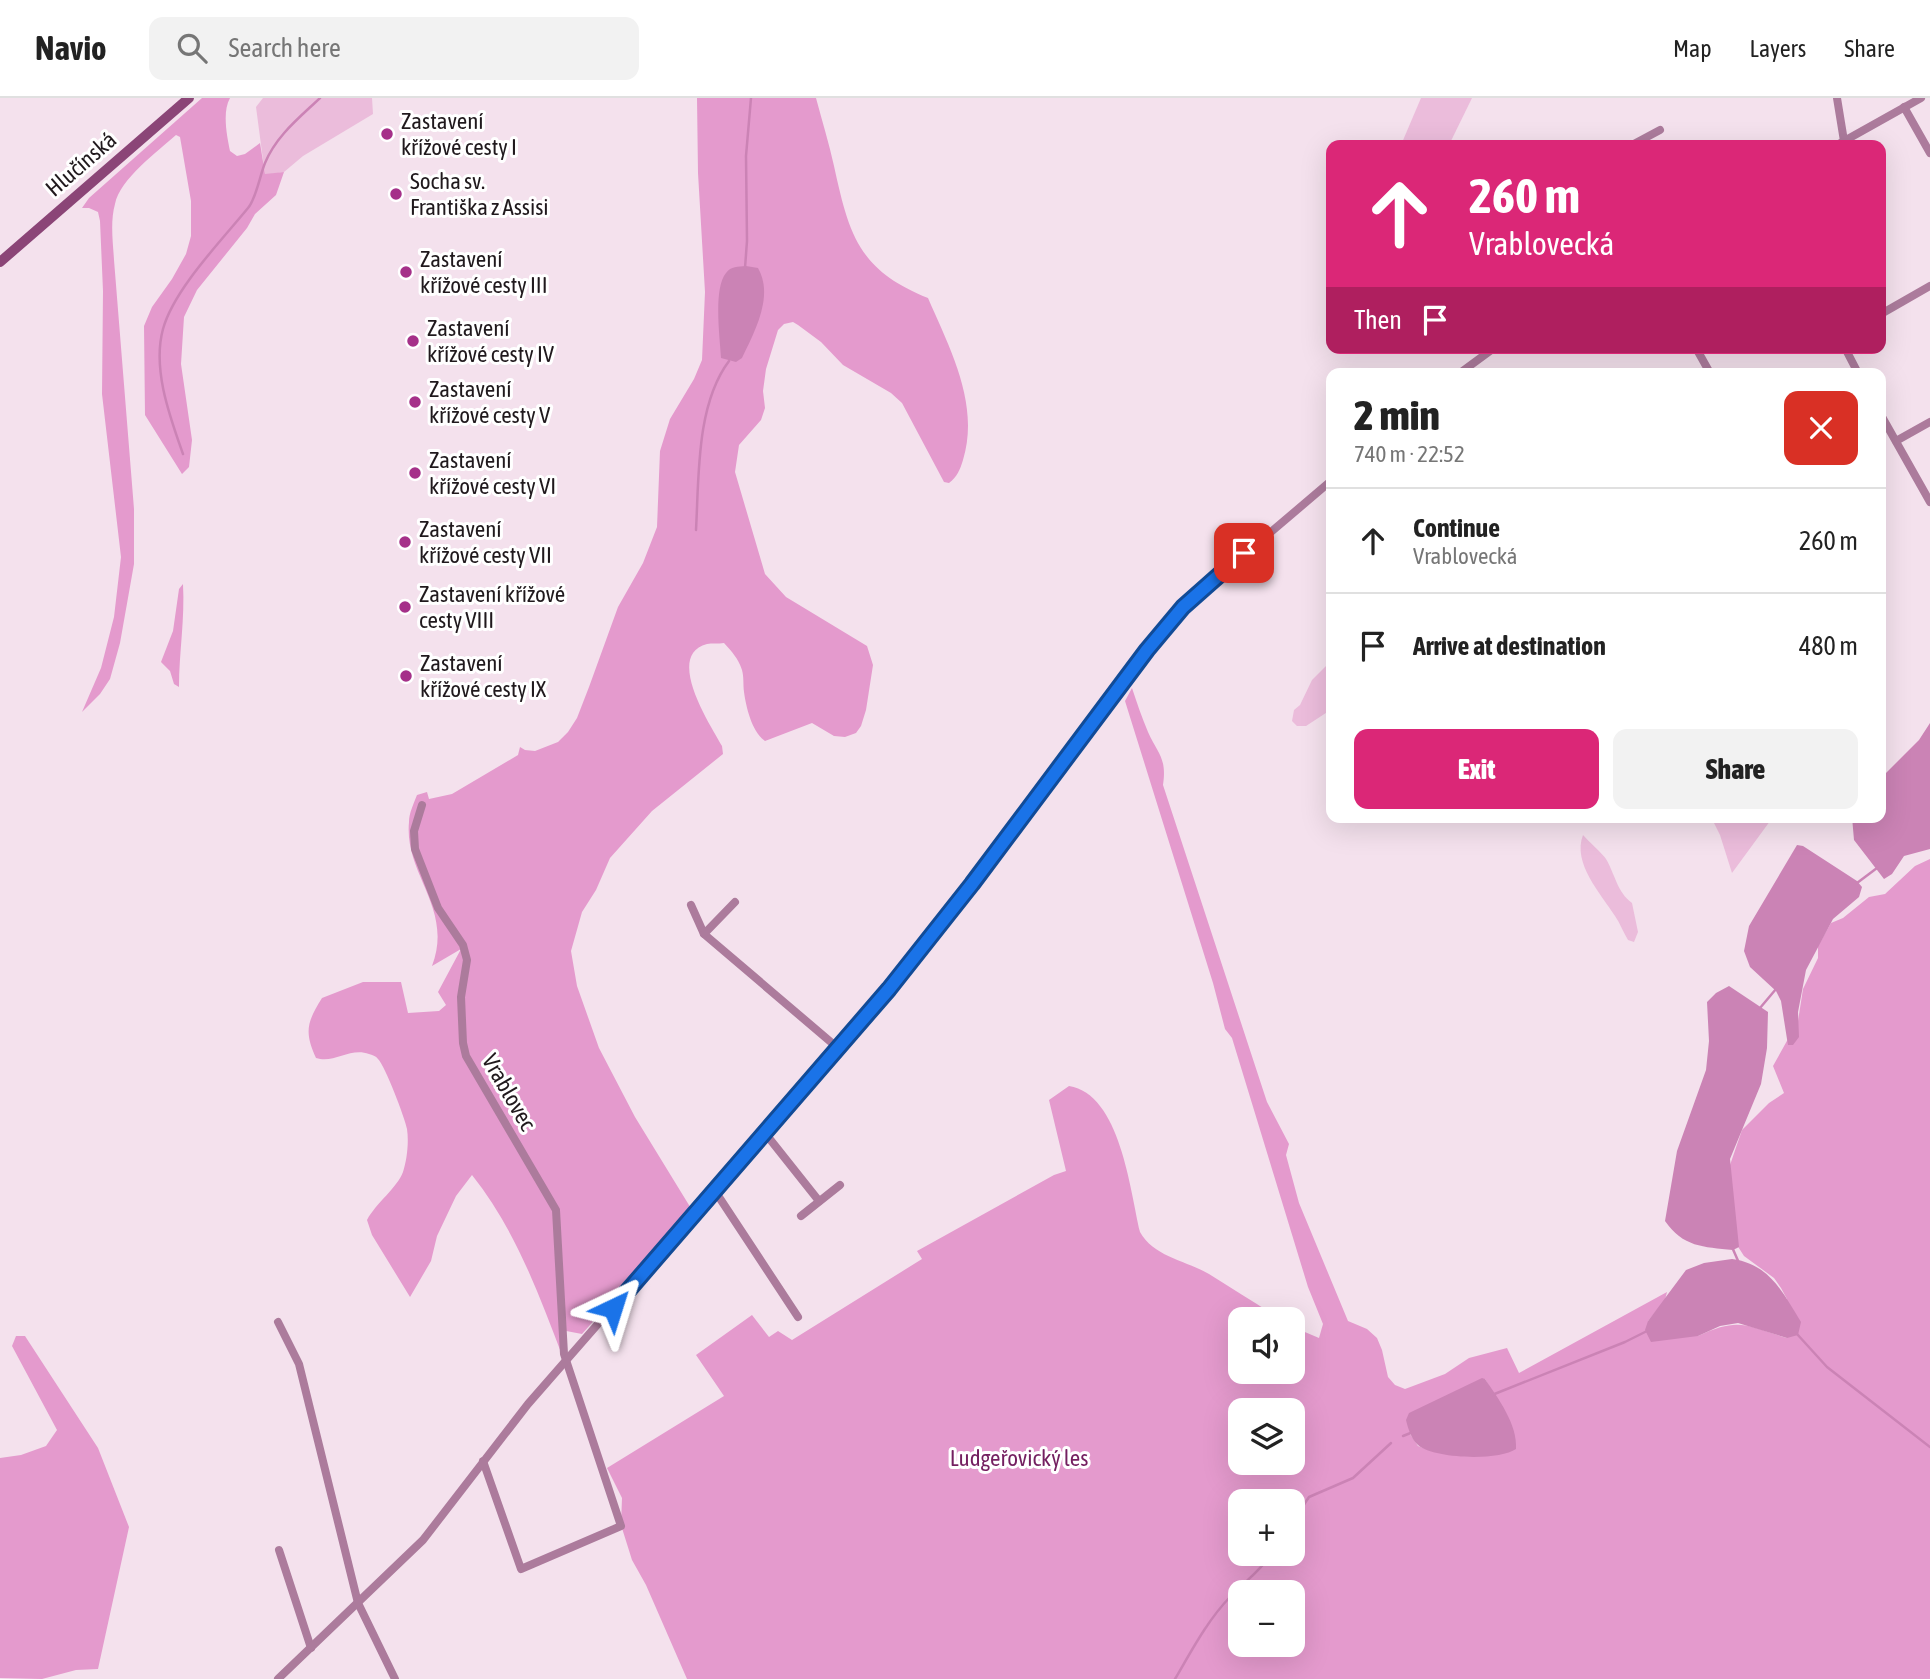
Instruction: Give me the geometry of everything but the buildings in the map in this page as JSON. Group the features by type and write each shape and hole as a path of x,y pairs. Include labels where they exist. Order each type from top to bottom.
{"street":[{"name":"Hlučínská","path":"0,262 189,98"},
{"path":"1838,98 1840,140"},
{"path":"1845,140 1921,98"},
{"path":"1904,107 1930,153"},
{"path":"1641,140 1660,130"},
{"path":"1886,311 1930,286"},
{"path":"1467,368 1486,354"},
{"path":"1896,441 1930,422"},
{"path":"1886,424 1930,502"},
{"path":"278,1679 423,1540 528,1404 839,1049 957,903 1147,650 1183,607 1326,485"},
{"name":"Vrablovec","path":"422,805 414,831 415,849 438,908 463,945 467,960 461,997 466,1056 556,1210 564,1354 621,1526 521,1569 483,1461"},
{"path":"704,934 735,902"},
{"path":"691,905 704,934 839,1049"},
{"path":"765,1133 819,1201"},
{"path":"801,1216 840,1185"},
{"path":"715,1191 798,1317"},
{"path":"278,1322 299,1364 358,1604 395,1679"},
{"path":"279,1550 311,1648"}],"shaded area":[{"path":"263,98 372,98 373,114 303,156 284,172 265,175 256,107"},
{"path":"1421,98 1472,98 1451,140 1403,140"},
{"path":"746,266 758,268 764,290 763,302 752,336 742,358 736,362 721,358 718,314 720,290 728,271"},
{"path":"1326,666 1326,713 1306,726 1297,726 1292,721 1294,710 1300,705 1312,680"},
{"path":"1930,723 1930,849 1904,856 1892,874 1884,879 1854,840 1853,823 1886,823 1886,773 1919,740"},
{"path":"1714,823 1769,823 1732,873"},
{"path":"1583,835 1606,859 1620,888 1632,903 1638,932 1634,942 1628,940 1590,878 1581,856"},
{"path":"1797,845 1803,846 1862,887 1859,897 1833,919 1806,970 1798,1012 1799,1037 1793,1045 1788,1045 1781,1001 1776,991 1750,967 1744,951 1749,926"},
{"path":"1729,986 1768,1012 1767,1048 1761,1084 1730,1159 1739,1247 1733,1250 1694,1244 1679,1236 1665,1221 1677,1151 1706,1070 1709,1041 1707,1002"},
{"path":"1732,1259 1756,1267 1774,1282 1801,1322 1798,1335 1787,1338 1738,1323 1720,1326 1698,1336 1651,1342 1645,1330 1648,1321 1686,1270 1704,1263"},
{"path":"1482,1378 1506,1412 1514,1431 1516,1449 1496,1455 1467,1457 1438,1453 1418,1445 1406,1420 1409,1413"}],"green space":[{"path":"202,98 230,98 226,117 230,151 237,156 245,154 260,143 265,174 284,172 276,195 255,214 247,228 197,290 184,317 181,364 192,440 189,467 182,474 145,415 144,326 152,307 186,254 191,236 191,201 180,137 176,135 150,158 131,176 118,195 113,211 112,232 134,509 134,564 120,643 110,679 82,712 101,668 114,617 121,557 102,394 103,291 100,221 98,212 82,208 89,198"},
{"path":"697,98 816,98 845,211 860,247 871,262 886,275 928,298 960,377 968,418 967,439 958,473 949,483 944,482 902,403 891,393 843,365 821,342 793,322 784,324 778,330 766,369 763,391 765,408 761,420 739,445 735,472 765,574 786,597 867,646 873,665 866,710 856,733 845,737 834,736 812,723 765,741 750,719 742,670 732,652 724,643 707,644 695,651 690,662 694,692 722,746 723,754 652,811 610,858 596,890 582,912 571,951 577,986 599,1048 635,1117 692,1210 582,1334 561,1330 562,1355 513,1239 472,1175 456,1196 437,1236 431,1261 410,1297 372,1235 367,1220 396,1184 404,1167 408,1134 399,1104 376,1057 362,1052 329,1059 316,1058 310,1041 309,1027 322,998 363,982 401,982 408,1013 439,1011 446,1005 438,992 461,949 432,966 437,945 437,926 409,841 409,819 417,795 427,792 429,799 452,794 518,755 520,747 535,751 558,742 568,732 577,718 618,607 643,563 657,527 660,451 670,419 702,360 705,292"},
{"path":"183,584 179,687 174,684 170,671 161,662 173,631 179,589"},
{"name":"Ludgeřovický les","path":"1132,688 1148,732 1161,757 1164,768 1163,785 1267,1102 1289,1144 1286,1155 1299,1203 1348,1321 1367,1329 1377,1338 1388,1377 1395,1385 1405,1389 1445,1374 1469,1358 1507,1348 1519,1373 1667,1292 1665,1300 1648,1321 1698,1336 1723,1326 1742,1325 1787,1338 1787,1299 1774,1278 1744,1256 1735,1242 1730,1165 1742,1130 1769,1103 1784,1093 1773,1066 1798,1021 1803,989 1818,958 1818,946 1831,923 1843,918 1869,897 1885,894 1915,866 1930,859 1930,1679 687,1679 646,1585 632,1560 621,1525 622,1498 607,1468 724,1396 696,1355 752,1315 769,1337 778,1331 792,1340 922,1259 917,1251 1054,1175 1066,1171 1049,1100 1069,1086 1086,1093 1100,1106 1111,1124 1127,1169 1140,1232 1146,1240 1162,1253 1200,1269 1261,1307 1228,1307 1228,1384 1305,1384 1305,1332 1319,1338 1323,1324 1308,1287 1232,1038 1225,1029 1125,701","holes":["1485,1379 1508,1419 1429,1450 1418,1446 1410,1434"]},
{"path":"16,1336 25,1336 98,1448 129,1527 98,1669 76,1670 42,1679 0,1678 0,1458 21,1455 46,1446 57,1430 12,1346"}],"waterway":[{"path":"183,454 168,409 161,376 160,344 163,329 177,298 188,282 251,204 265,163 275,144 320,98"},
{"path":"745,268 746,156 751,98"},
{"path":"696,530 699,465 705,420 718,379 729,361"},
{"path":"1857,883 1877,868"},
{"path":"1760,1008 1776,989"},
{"path":"1732,1247 1739,1263"},
{"path":"1492,1395 1647,1331"},
{"path":"1797,1334 1827,1367 1930,1447"},
{"path":"1403,1436 1413,1432"},
{"path":"1305,1503 1309,1497 1353,1478 1391,1443"},
{"path":"1175,1679 1214,1616 1262,1566"}],"place":[{"name":"Zastavení křížové cesty I","path":"387,134"},
{"name":"Socha sv. Františka z Assisi","path":"396,194"},
{"name":"Zastavení křížové cesty III","path":"406,272"},
{"name":"Zastavení křížové cesty IV","path":"413,341"},
{"name":"Zastavení křížové cesty V","path":"415,402"},
{"name":"Zastavení křížové cesty VI","path":"415,473"},
{"name":"Zastavení křížové cesty VII","path":"405,542"},
{"name":"Zastavení křížové cesty VIII","path":"405,607"},
{"name":"Zastavení křížové cesty IX","path":"406,676"}],"route":[{"path":"613,1308 889,989 972,884 1147,650 1183,607 1244,553"}]}
